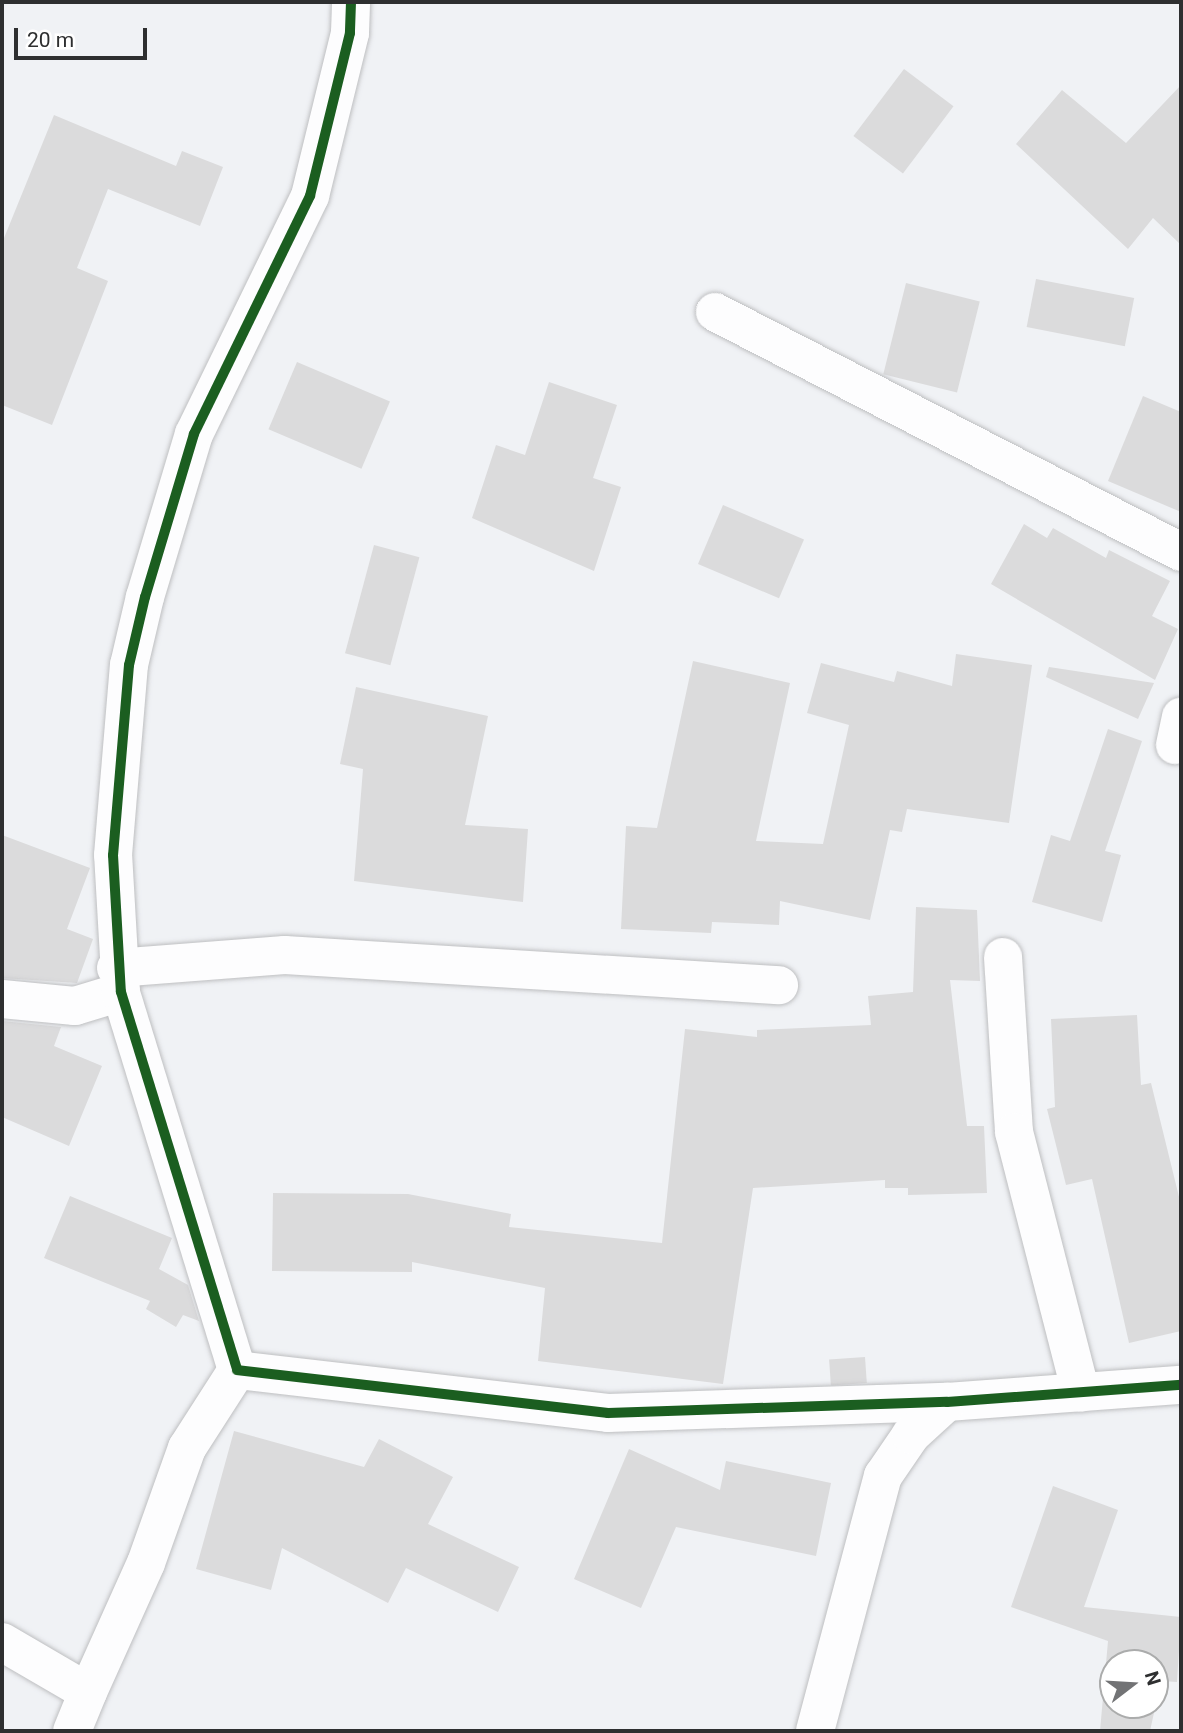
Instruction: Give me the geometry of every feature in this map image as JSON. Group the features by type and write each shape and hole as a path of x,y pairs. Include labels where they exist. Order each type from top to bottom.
{"street":[{"path":"72,1731 146,1563 187,1448 237,1370 118,980 113,855 129,665 145,597 194,434 310,196 350,33 351,2"},
{"path":"715,312 1181,552"},
{"path":"2,999 75,1006 118,980 285,954 779,985"},
{"path":"1003,957 1014,1132 1082,1393"},
{"path":"237,1370 608,1413 947,1402 1181,1385"},
{"path":"815,1731 883,1476 911,1435 947,1402"},
{"path":"2,1642 88,1692"}],"building":[{"path":"904,69 954,106 903,173 853,136"},
{"path":"1181,85 1181,245 1153,218 1128,249 1016,144 1062,90 1126,143"},
{"path":"54,115 176,166 182,151 223,167 200,226 108,189 77,268 108,281 52,425 2,405 2,243"},
{"path":"1036,279 1134,298 1125,346 1027,327"},
{"path":"906,283 980,301 957,393 883,374"},
{"path":"297,362 390,401 361,469 268,429"},
{"path":"549,382 617,405 593,478 621,487 594,571 472,518 496,445 525,455"},
{"path":"1143,396 1181,412 1181,512 1108,481"},
{"path":"723,505 804,539 779,598 698,564"},
{"path":"1024,524 1047,538 1053,528 1106,558 1109,550 1170,581 1152,616 1178,629 1155,680 991,584"},
{"path":"374,545 419,557 390,665 345,653"},
{"path":"956,654 1032,665 1009,823 907,809 902,832 890,830 870,920 780,901 779,925 712,922 711,933 621,929 626,826 657,828 693,661 790,683 756,841 823,844 849,725 807,713 821,663 894,682 897,671 952,686"},
{"path":"1049,667 1154,683 1138,719 1046,677"},
{"path":"356,687 488,716 465,825 528,829 523,902 354,881 363,769 340,764"},
{"path":"1108,729 1142,741 1105,851 1121,855 1102,922 1032,902 1051,835 1070,841"},
{"path":"2,835 90,868 67,929 93,939 77,983 2,978"},
{"path":"916,907 977,910 980,981 950,980 967,1126 984,1126 987,1193 908,1195 908,1188 885,1188 885,1180 753,1188 723,1384 538,1361 545,1288 412,1262 412,1272 272,1271 273,1193 408,1194 511,1214 509,1227 662,1243 685,1029 757,1037 757,1030 871,1025 868,996 913,992"},
{"path":"1137,1015 1141,1085 1151,1083 1181,1205 1181,1331 1129,1343 1092,1179 1066,1185 1047,1109 1055,1107 1051,1019"},
{"path":"2,1021 61,1027 54,1046 102,1066 69,1146 2,1117"},
{"path":"70,1196 172,1238 159,1269 188,1285 199,1321 183,1315 176,1327 146,1309 150,1301 44,1258"},
{"path":"865,1357 867,1383 831,1385 829,1360"},
{"path":"234,1431 364,1467 379,1439 453,1477 428,1524 519,1567 498,1612 406,1568 388,1603 282,1548 271,1590 196,1569"},
{"path":"629,1449 720,1490 726,1461 831,1483 816,1556 676,1527 641,1608 574,1579"},
{"path":"1053,1486 1118,1510 1084,1607 1181,1617 1177,1682 1169,1682 1169,1649 1107,1649 1108,1641 1011,1607"},
{"path":"1101,1719 1153,1719 1150,1731 1100,1731"}],"cycle path":[{"path":"351,2 350,33 310,196 194,434 145,597 129,665 113,855 121,992 237,1370 608,1413 947,1402 1181,1385"}]}
